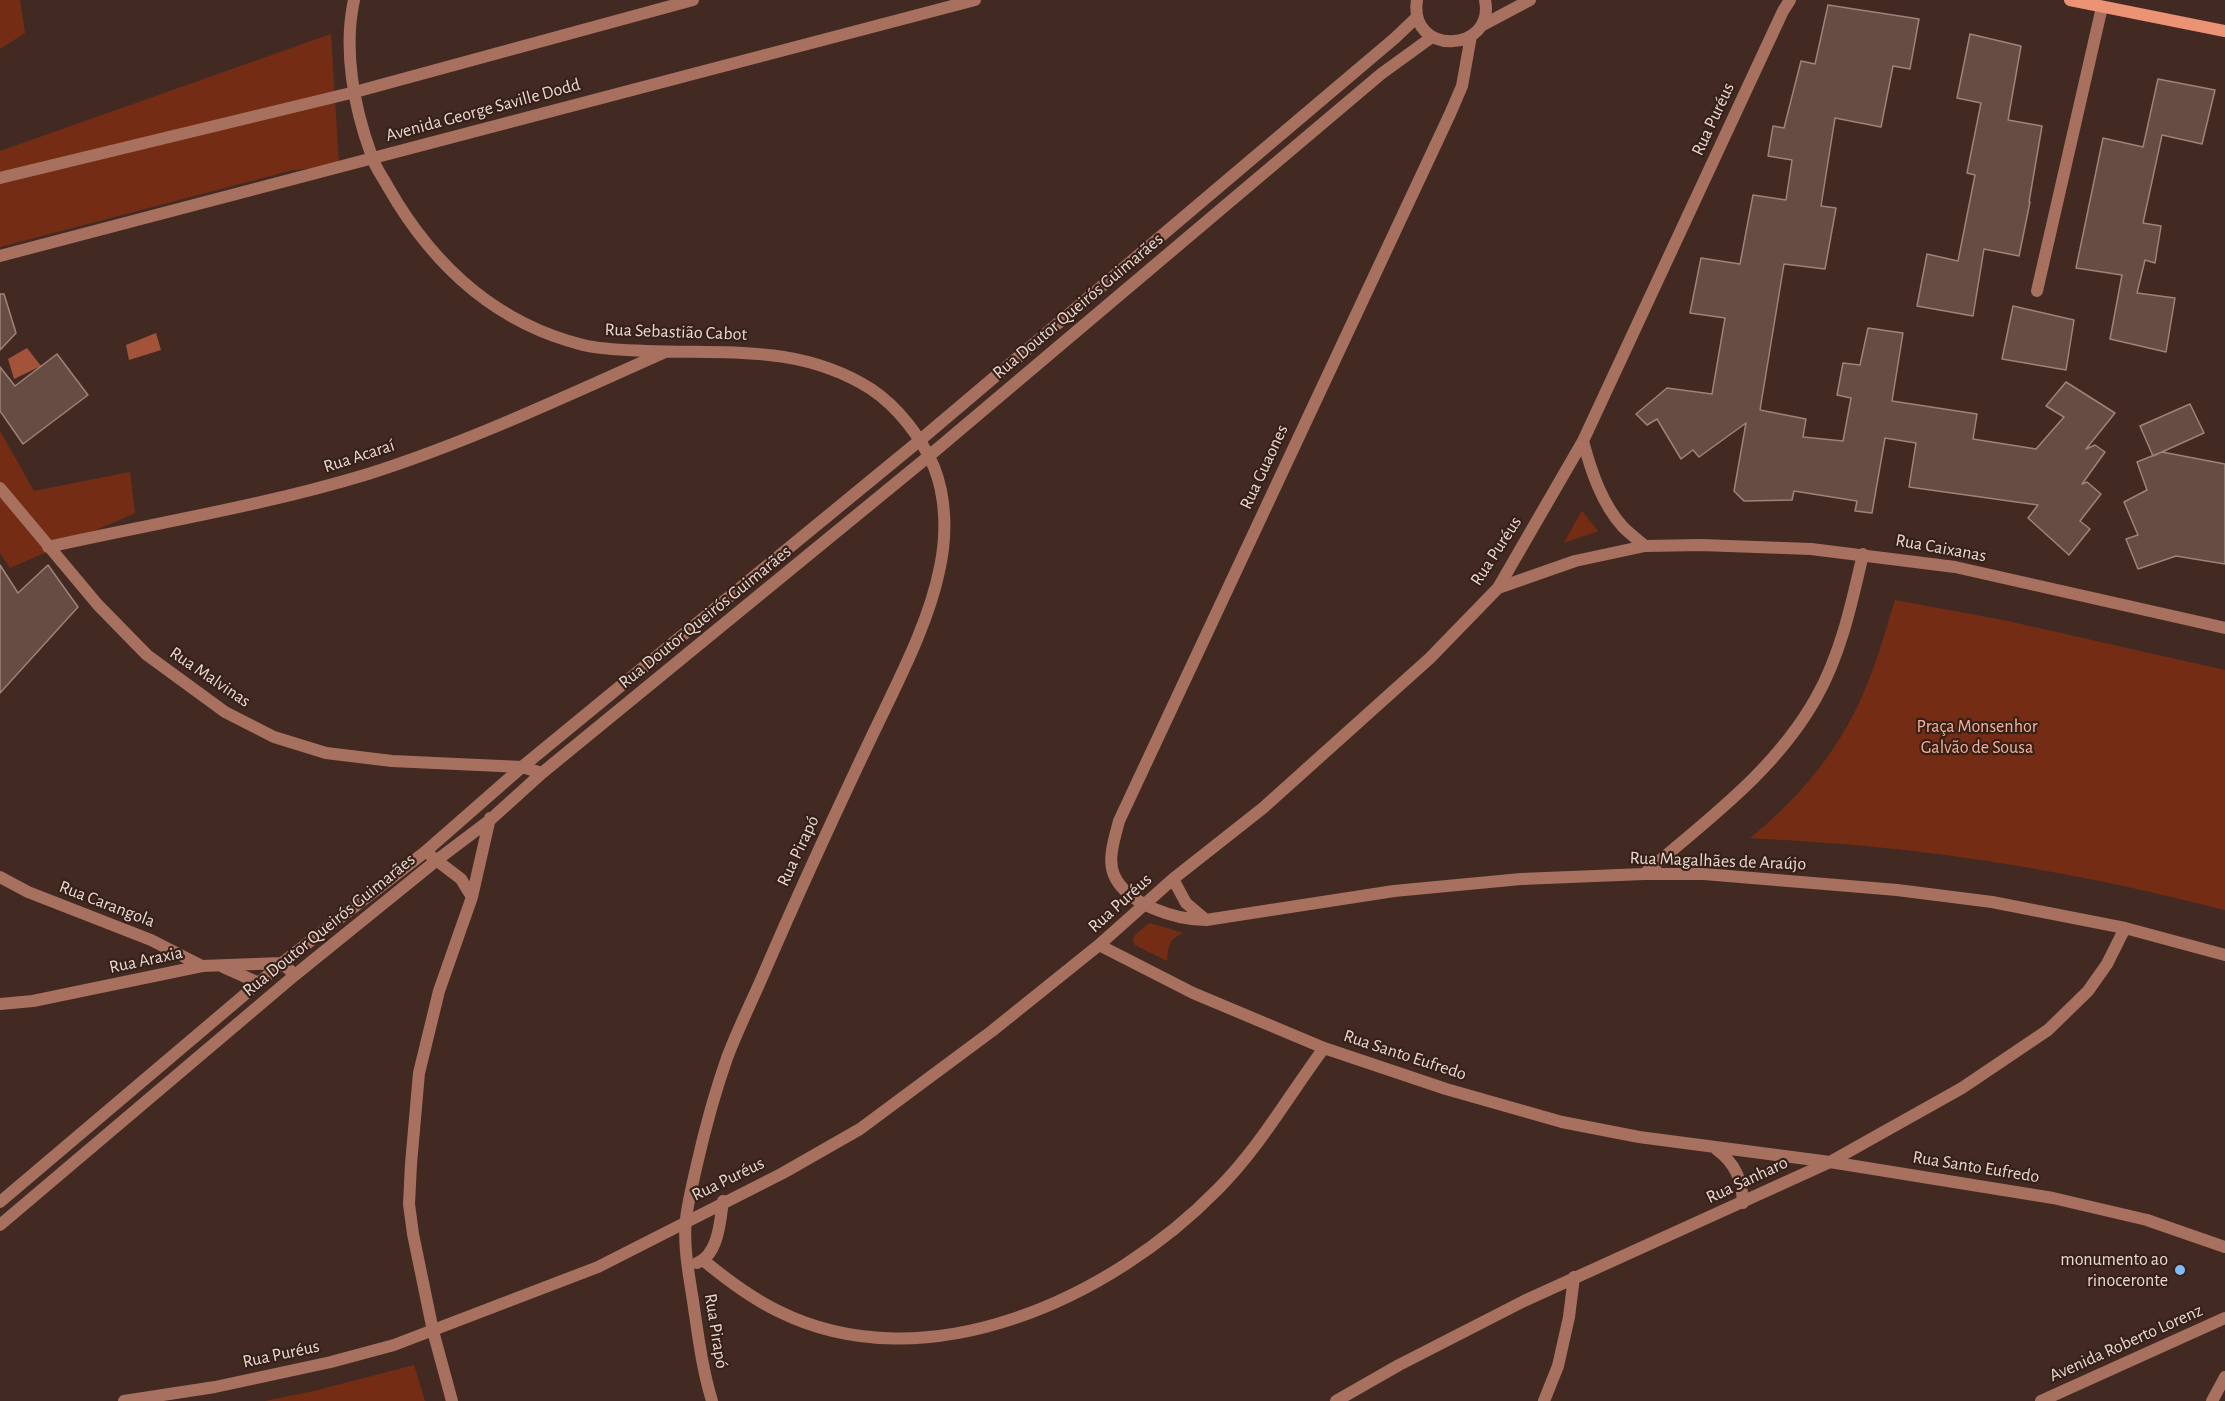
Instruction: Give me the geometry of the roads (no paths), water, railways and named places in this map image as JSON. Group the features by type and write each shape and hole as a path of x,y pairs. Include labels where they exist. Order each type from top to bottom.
{"main road":[{"path":"2070,0 2225,31"}],"street":[{"name":"Rua Sebastião Cabot","path":"354,0 350,40 355,92 372,158 392,195 417,233 461,281 490,304 513,319 533,328 583,345 613,350 775,354 832,368 857,380 888,400 929,456"},
{"path":"0,178 355,92 693,0"},
{"name":"Avenida George Saville Dodd","path":"0,256 975,0"},
{"path":"1417,0 1417,17 1423,28 1432,37 1451,42 1462,41 1481,26 1530,0"},
{"path":"1481,26 1485,16 1485,0"},
{"name":"Rua Puréus","path":"124,1401 188,1396 394,1345 598,1267 723,1201 783,1173 860,1129 992,1031 1099,945 1173,879 1263,808 1430,658 1498,588 1583,441 1783,5 1790,0"},
{"path":"2037,291 2102,7"},
{"name":"Rua Doutor Queirós Guimarães","path":"0,1202 259,982 425,852 522,767 919,441 1417,17"},
{"name":"Rua Guaones","path":"1144,904 1133,897 1114,876 1112,848 1119,821 1450,114 1462,86 1471,36"},
{"name":"Rua Doutor Queirós Guimarães","path":"0,1225 295,975 490,820 542,773 929,456 1381,74 1432,37"},
{"name":"Rua Acaraí","path":"48,547 286,497 369,473 465,438 667,352"},
{"path":"1583,441 1593,476 1605,500 1622,526 1645,546"},
{"name":"Rua Pirapó","path":"712,1401 704,1374 688,1266 685,1221 702,1141 728,1056 809,868 911,651 932,596 940,567 944,507 938,477 929,456"},
{"name":"Rua Malvinas","path":"0,488 98,605 147,655 225,712 274,737 326,753 392,761 522,767 542,773"},
{"name":"Rua Caixanas","path":"1498,588 1575,561 1645,546 1811,549 1955,567 2225,628"},
{"path":"1644,874 1766,768 1793,734 1817,696 1834,657 1850,608 1863,554"},
{"path":"452,1401 433,1331 409,1204 420,1073 439,991 472,897 490,820 488,797"},
{"path":"425,852 461,879 472,897"},
{"name":"Rua Magalhães de Araújo","path":"1144,904 1182,918 1206,920 1394,891 1521,879 1704,874 1897,890 1992,902 2125,928 2225,955"},
{"name":"Rua Carangola","path":"0,877 28,892 151,940 201,966"},
{"path":"1173,879 1186,903 1206,920"},
{"name":"Rua Sanharo","path":"1336,1401 1399,1365 1574,1277 1830,1162 1962,1088 2048,1030 2088,991 2107,964 2125,928"},
{"name":"Rua Santo Eufredo","path":"1099,945 1193,993 1324,1048 1446,1089 1562,1122 1640,1137 1830,1162 2053,1198 2148,1220 2225,1247"},
{"path":"282,963 295,975"},
{"name":"Rua Araxia","path":"0,1004 43,999 201,966 282,963"},
{"path":"220,965 259,982"},
{"path":"703,1260 729,1281 778,1311 850,1334 896,1339 936,1337 994,1325 1040,1309 1090,1285 1171,1233 1219,1189 1272,1124 1324,1048"},
{"path":"1715,1148 1728,1158 1737,1171 1743,1186 1743,1203"},
{"path":"688,1266 703,1260 713,1247 723,1201"},
{"path":"1544,1401 1558,1366 1569,1317 1574,1277"},
{"name":"Avenida Roberto Lorenz","path":"2041,1401 2225,1318"},
{"path":"2212,1401 2225,1377"}],"place":[{"name":"monumento ao rinoceronte","path":"2180,1270"}],"park label":[{"name":"Praça Monsenhor Galvão de Sousa","path":"1977,737"}]}
